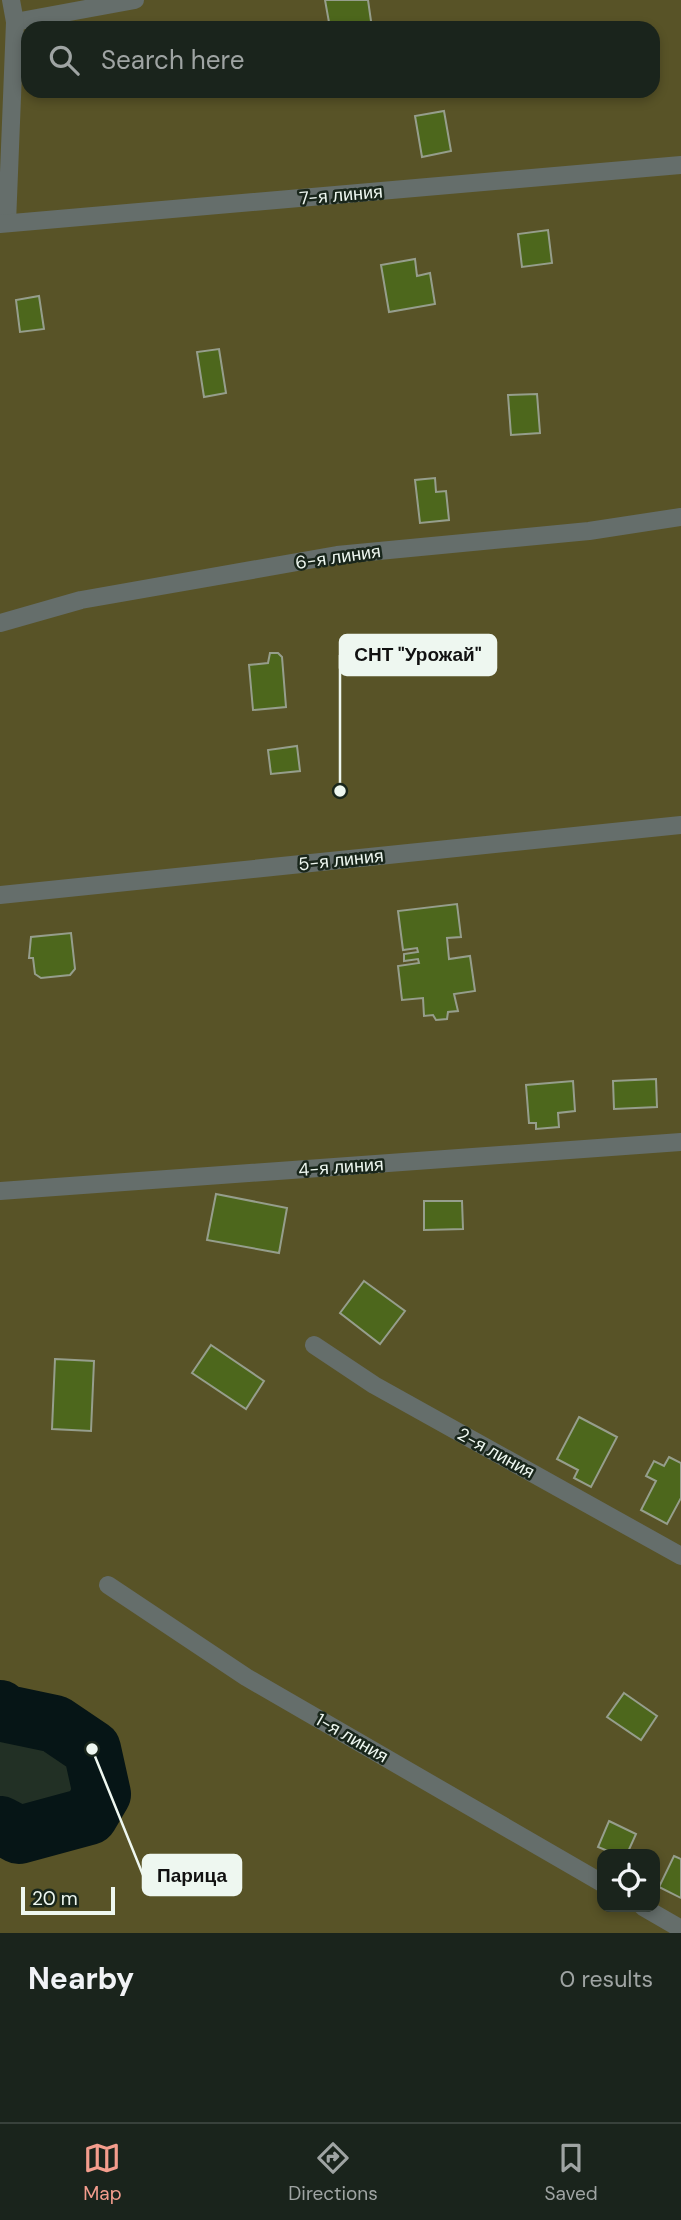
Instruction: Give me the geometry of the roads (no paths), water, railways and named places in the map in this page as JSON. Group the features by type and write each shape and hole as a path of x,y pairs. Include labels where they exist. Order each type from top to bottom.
{"street":[{"path":"4,223 15,22 11,0"},
{"path":"15,22 135,0"},
{"name":"7-я линия","path":"4,223 681,165"},
{"name":"6-я линия","path":"0,624 81,600 337,555 589,531 681,517"},
{"name":"5-я линия","path":"0,895 681,825"},
{"name":"4-я линия","path":"0,1191 681,1142"},
{"name":"2-я линия","path":"314,1345 374,1385 681,1556"},
{"name":"1-я линия","path":"108,1585 246,1677 597,1880"},
{"path":"652,1912 681,1929"}],"waterway":[{"path":"0,1709 3,1713 55,1724 92,1749 102,1794 89,1816 19,1835 0,1825"}],"place":[{"name":"СНТ \"Урожай\"","path":"340,791"},
{"name":"Парица","path":"92,1749"}]}
